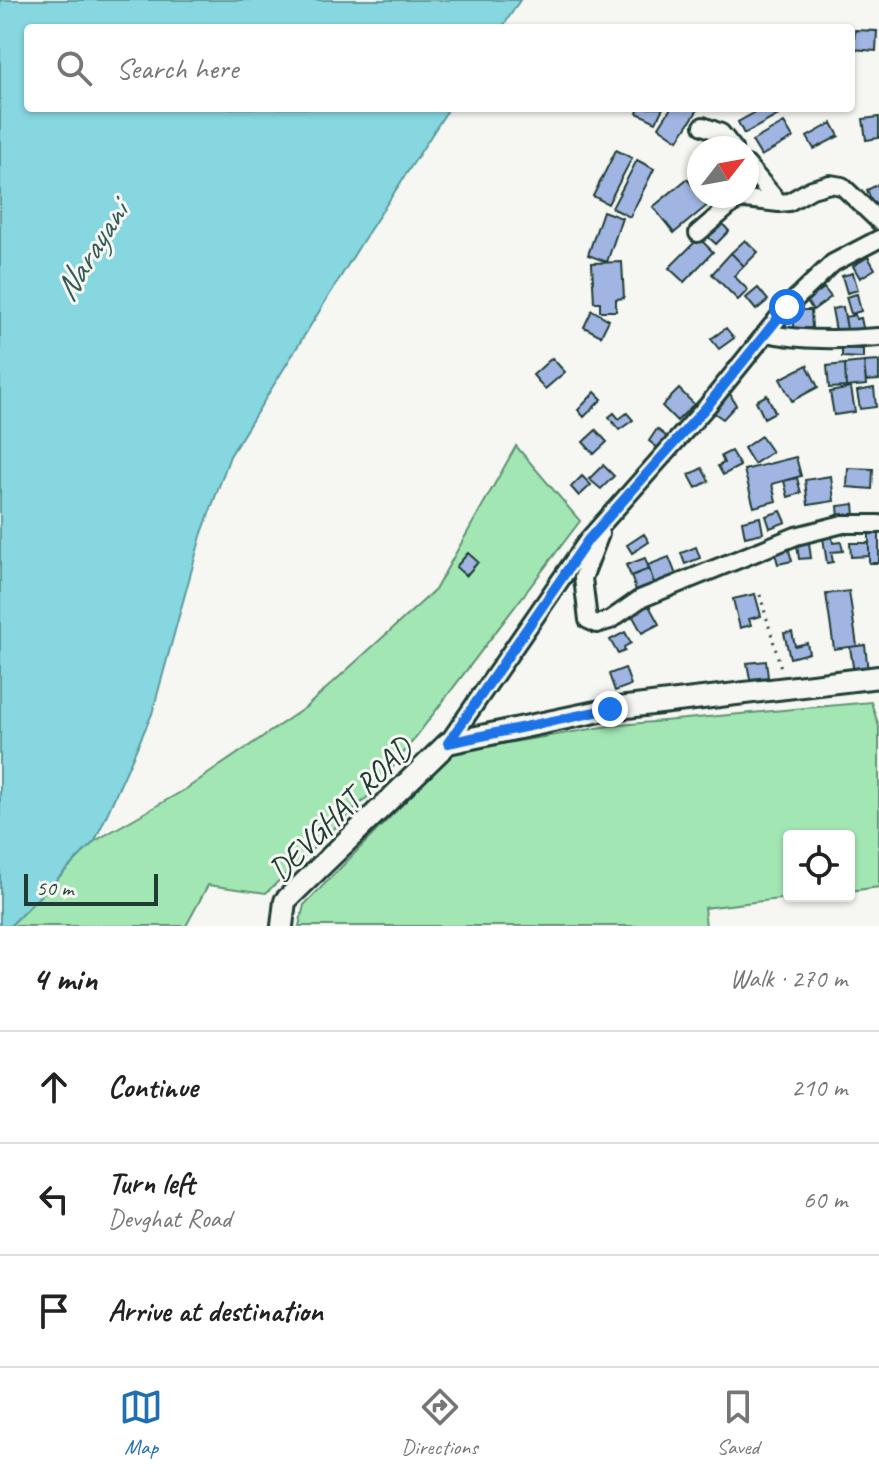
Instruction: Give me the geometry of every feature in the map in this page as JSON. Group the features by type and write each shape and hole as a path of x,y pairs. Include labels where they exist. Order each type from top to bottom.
{"street":[{"path":"703,126 723,136"},
{"path":"759,179 779,203"},
{"path":"698,233 734,202 745,199 789,202 812,189 830,184 842,186 879,221"},
{"path":"448,743 588,540 708,405 787,307 833,263 879,239"},
{"path":"766,333 790,338 879,337"},
{"path":"605,520 583,578 588,620 597,624 610,620 640,599 796,536 843,524 879,524"},
{"name":"DEVGHAT ROAD","path":"282,926 285,901 448,743 610,709 879,677"}],"path":[{"path":"760,595 787,688"}],"green space":[{"path":"516,446 580,521 377,788 266,893 208,885 186,926 10,926 95,841 186,789 306,707 435,590"},
{"path":"871,702 879,727 879,887 855,890 855,830 783,830 783,899 704,908 706,926 299,926 304,905 454,752 609,726"}],"water":[{"name":"Narayani","path":"0,0 520,0 505,24 24,24 24,112 446,112 230,456 201,536 152,714 95,841 10,926 0,926"}],"building":[{"path":"855,30 877,31 876,51 855,49"},
{"path":"637,112 661,112 656,122"},
{"path":"668,112 696,112 678,140 659,127"},
{"path":"756,112 784,112 744,134 738,122"},
{"path":"879,117 879,138 866,140 863,119"},
{"path":"784,123 793,138 761,156 759,137"},
{"path":"832,123 839,136 814,149 807,137"},
{"path":"616,150 632,158 608,204 593,196"},
{"path":"637,160 654,169 630,217 612,208"},
{"path":"687,179 687,208 704,208 674,233 653,207"},
{"path":"879,184 879,217 867,190"},
{"path":"603,211 622,218 607,262 588,255"},
{"path":"719,220 729,231 716,244 705,234"},
{"path":"699,238 713,252 684,282 669,268"},
{"path":"745,240 758,252 744,266 731,253"},
{"path":"731,253 744,266 734,276 748,290 738,300 712,274"},
{"path":"868,257 875,269 860,278 853,266"},
{"path":"622,262 624,298 616,299 616,311 600,311 600,302 594,302 592,263"},
{"path":"853,273 858,290 847,293 842,276"},
{"path":"758,288 768,300 756,310 746,298"},
{"path":"824,288 831,297 813,310 807,301"},
{"path":"857,294 861,311 851,314 846,297"},
{"path":"843,307 847,329 836,331 832,309"},
{"path":"592,310 609,320 601,336 584,327"},
{"path":"794,310 811,310 812,328 794,329"},
{"path":"855,315 856,319 861,318 864,332 848,335 845,317"},
{"path":"726,328 734,338 719,349 711,339"},
{"path":"842,348 863,349 863,358 842,357"},
{"path":"552,358 565,372 545,389 533,375"},
{"path":"879,361 879,380 866,381 864,362"},
{"path":"864,362 866,385 846,387 845,364"},
{"path":"845,364 846,387 829,388 827,366"},
{"path":"807,365 818,387 792,401 780,379"},
{"path":"851,388 855,412 834,415 830,392"},
{"path":"874,388 876,407 860,409 857,391"},
{"path":"679,389 694,404 677,421 662,406"},
{"path":"595,392 602,399 584,417 578,410"},
{"path":"729,392 736,405 723,419 710,410"},
{"path":"767,395 775,412 764,418 756,401"},
{"path":"614,413 619,419 627,413 633,420 619,430 609,417"},
{"path":"657,429 667,437 658,448 649,441"},
{"path":"596,430 607,442 594,454 583,442"},
{"path":"761,436 772,452 754,464 744,448"},
{"path":"731,451 740,466 723,475 718,466 724,463 721,456"},
{"path":"796,457 801,476 772,484 776,501 754,507 744,470"},
{"path":"603,465 614,476 601,489 589,479"},
{"path":"702,468 709,481 696,488 689,475"},
{"path":"848,468 873,469 872,489 847,487"},
{"path":"582,476 591,485 579,496 571,487"},
{"path":"831,476 834,501 808,505 805,480"},
{"path":"797,478 801,493 788,497 784,481"},
{"path":"854,504 855,516 839,518 838,506"},
{"path":"781,511 786,522 770,528 766,516"},
{"path":"760,517 763,533 745,537 742,521"},
{"path":"869,532 879,532 879,563 869,563"},
{"path":"644,534 649,542 632,553 627,545"},
{"path":"832,537 833,543 841,542 843,551 831,552 833,562 827,563 823,538"},
{"path":"809,543 811,558 799,559 797,545"},
{"path":"850,543 869,543 869,556 851,557"},
{"path":"696,547 700,558 685,564 681,553"},
{"path":"788,547 792,561 778,564 774,550"},
{"path":"468,553 478,562 466,576 456,567"},
{"path":"669,557 676,575 654,583 648,565"},
{"path":"645,558 649,569 631,576 626,565"},
{"path":"649,569 654,583 636,590 631,576"},
{"path":"849,591 857,646 834,649 826,594"},
{"path":"755,594 761,616 749,619 751,625 740,628 733,599"},
{"path":"648,604 659,624 642,633 631,613"},
{"path":"625,632 631,643 618,654 610,640"},
{"path":"792,632 795,646 807,643 809,653 790,658 784,633"},
{"path":"865,645 868,671 854,673 850,647"},
{"path":"766,661 768,677 750,679 747,663"},
{"path":"625,668 631,685 615,691 609,674"}],"route":[{"path":"610,709 448,743 588,540 708,405 787,307"}]}
